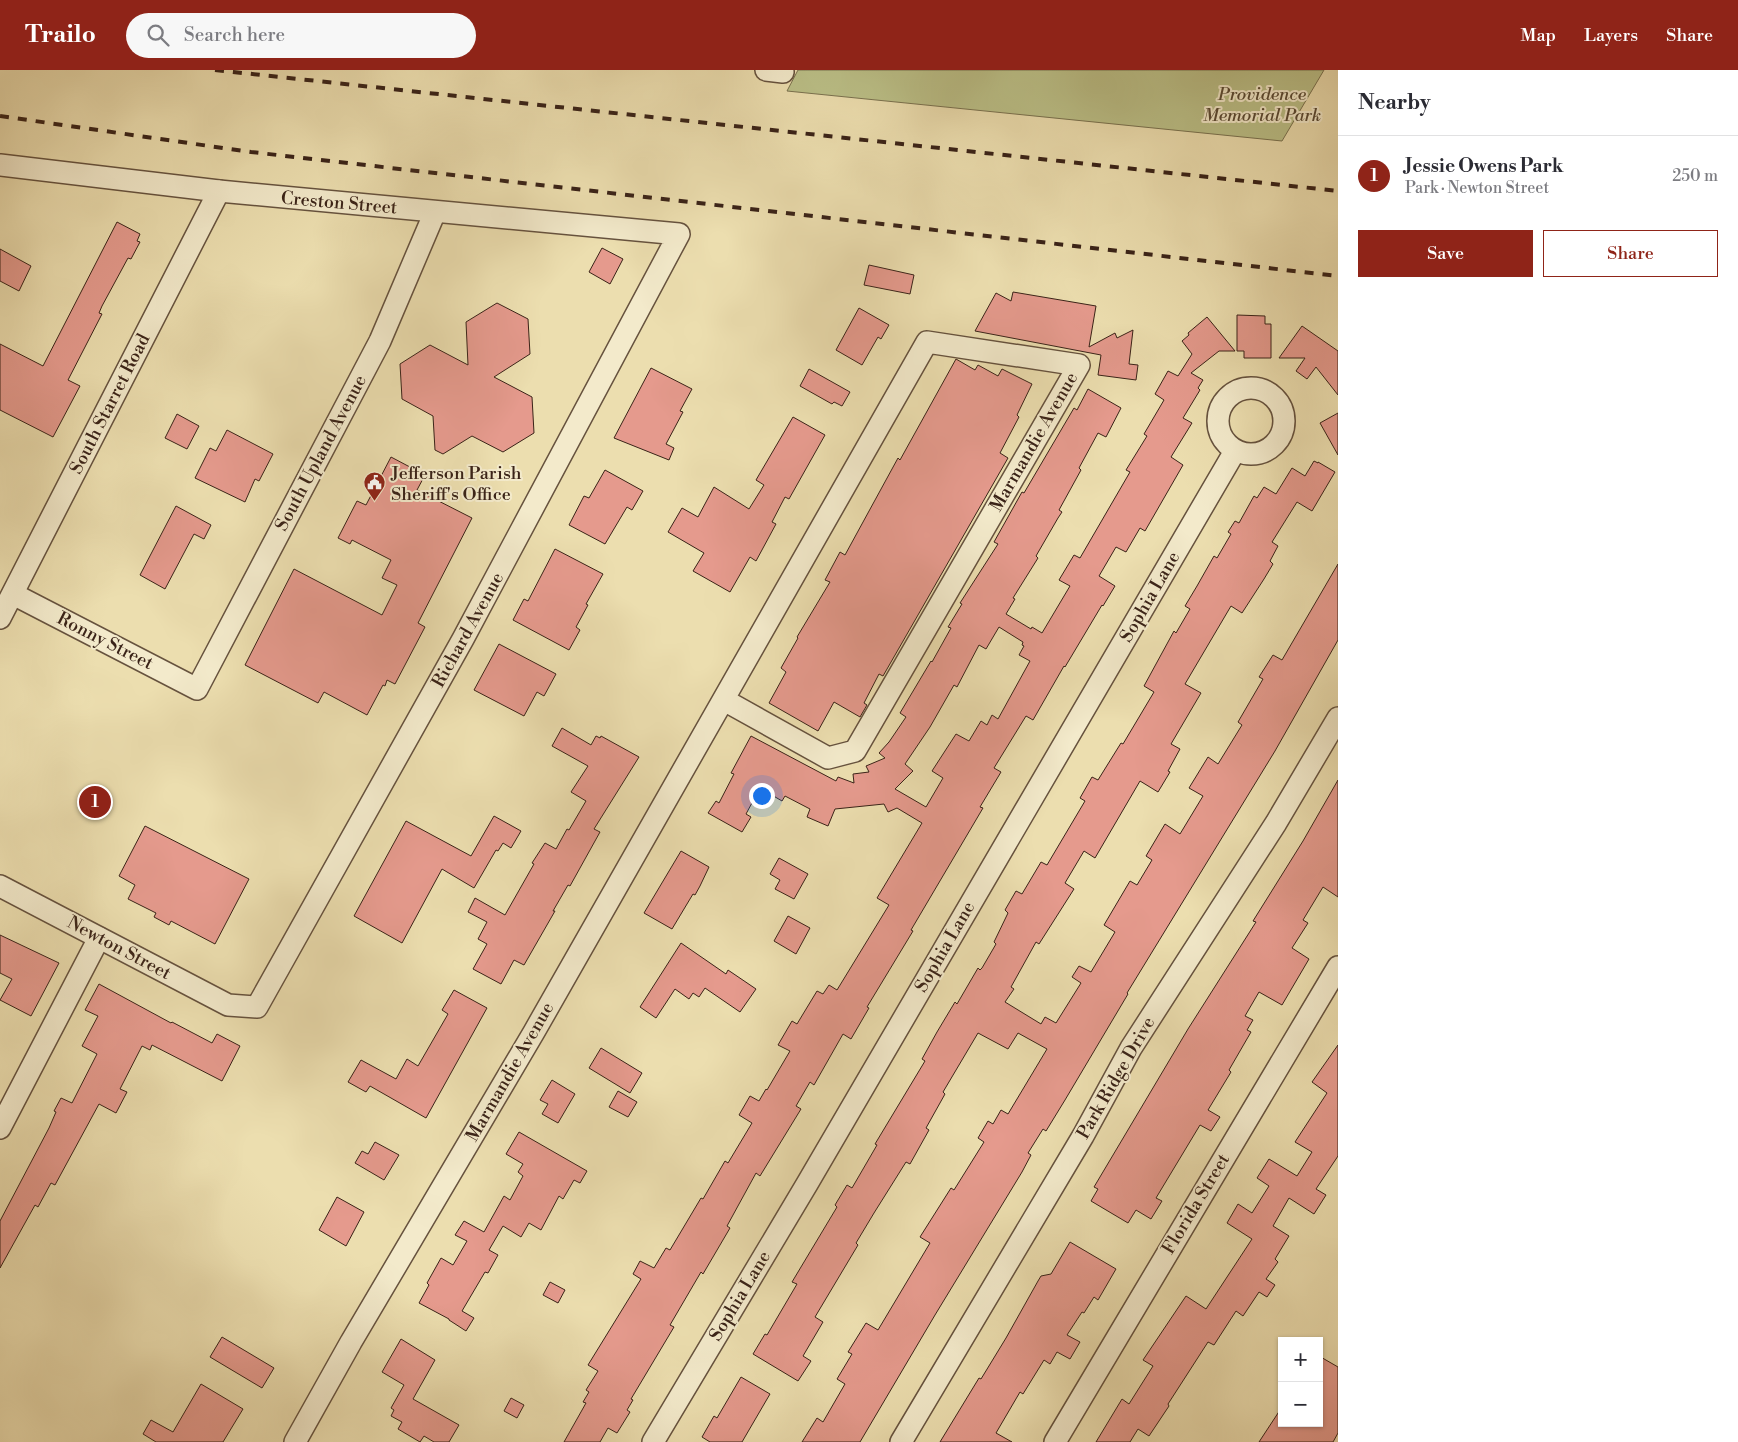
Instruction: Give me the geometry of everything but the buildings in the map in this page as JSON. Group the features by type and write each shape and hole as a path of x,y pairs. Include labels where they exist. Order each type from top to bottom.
{"street":[{"name":"Creston Street","path":"0,165 219,191 679,234"},
{"name":"South Starret Road","path":"0,618 219,191"},
{"name":"South Upland Avenue","path":"198,689 380,341 436,212"},
{"name":"Richard Avenue","path":"239,1006 257,1007 463,639 679,234"},
{"name":"Marmandie Avenue","path":"295,1442 351,1342 534,1032 926,342 1078,365 856,751 828,758 724,700"},
{"name":"Sophia Lane","path":"653,1442 807,1184 1235,451"},
{"name":"Ronny Street","path":"13,594 198,689"},
{"name":"Park Ridge Drive","path":"901,1442 1083,1136 1131,1048 1276,823 1338,718"},
{"name":"Newton Street","path":"0,886 228,1006 239,1006"},
{"path":"0,1128 99,938"},
{"name":"Florida Street","path":"1055,1442 1338,966"}],"green space":[{"name":"Providence Memorial Park","path":"798,70 1324,70 1282,141 787,91"}],"railway":[{"path":"215,70 1338,191"},
{"path":"0,116 251,152 1338,276"}],"place":[{"name":"Jefferson Parish Sheriff's Office","path":"375,502"},
{"name":"Jessie Owens Park","path":"95,802"}]}
